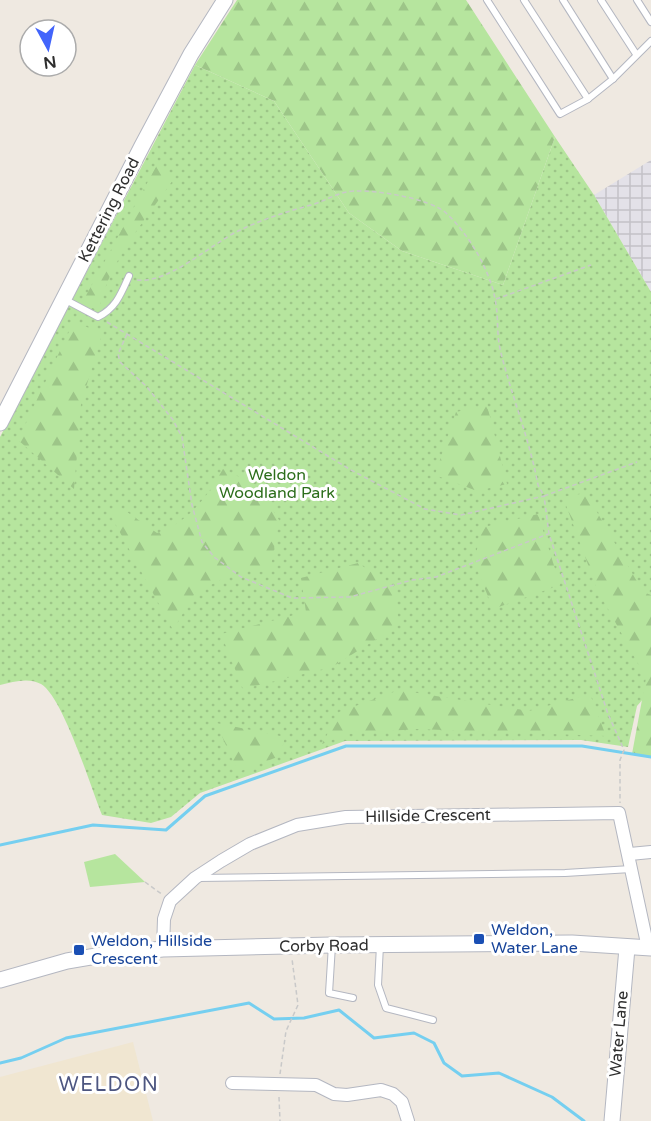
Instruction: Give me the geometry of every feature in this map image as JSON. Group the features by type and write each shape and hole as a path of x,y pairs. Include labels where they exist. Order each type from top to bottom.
{"street":[{"name":"Kettering Road","path":"0,423 191,54 225,0"},
{"path":"620,813 649,948"},
{"name":"Hillside Crescent","path":"170,901 195,878 250,844 297,825 346,817 620,813"},
{"path":"630,855 651,852"},
{"path":"163,950 164,919 170,901"},
{"name":"Corby Road","path":"0,980 77,960 163,950 332,945 572,943 649,948"},
{"name":"Water Lane","path":"612,1121 627,948"},
{"path":"232,1083 316,1085 334,1094 347,1095 381,1090 393,1094 402,1102 408,1121"}],"lane":[{"path":"487,0 560,114 588,99 651,41"},
{"path":"524,0 588,99"},
{"path":"563,0 613,78"},
{"path":"601,0 636,54"},
{"path":"637,0 651,22"},
{"path":"63,299 98,317 110,311 118,301 129,276"},
{"path":"195,878 554,873 632,869"},
{"path":"332,945 328,993 353,998"},
{"path":"380,945 378,985 386,1008 433,1020"}],"path":[{"path":"129,276 138,281 152,280 258,221 316,204 331,196 354,191 385,193 444,211 465,234 481,261 495,299 498,343 538,485 544,496 549,534 608,714 624,750 620,760 620,813"},
{"path":"495,299 591,265"},
{"path":"98,317 351,470 424,509 461,515 544,496 637,462"},
{"path":"127,334 118,354 120,362 147,387 173,420 182,437 192,505 202,542 214,557 251,582 292,598 350,597 412,580 436,577 549,534"},
{"path":"145,882 170,901"},
{"path":"286,1031 298,1005 290,947"}],"shaded area":[{"path":"651,160 651,292 594,195"},
{"path":"133,1042 153,1121 0,1121 0,1077"}],"green space":[{"path":"237,0 466,0 555,137 503,285 402,251 349,213 274,101 195,65"},
{"name":"Weldon Woodland Park","path":"195,65 274,101 349,213 402,251 503,285 555,137 594,195 651,292 651,690 637,706 628,747 581,740 345,741 200,793 171,817 151,823 102,815 67,724 49,692 41,684 26,680 0,685 0,437"},
{"path":"158,163 175,177 119,258 103,293 99,311 82,303"},
{"path":"74,321 102,334 81,404 74,489 18,440"},
{"path":"487,405 507,484 477,491 435,475 456,412"},
{"path":"223,469 258,486 279,520 270,572 240,570 195,593 173,630 111,516 120,507 157,533 188,515"},
{"path":"586,493 643,592 651,595 651,757 632,754 646,678 597,589 563,497"},
{"path":"538,514 560,585 493,609 475,564 480,528"},
{"path":"358,563 394,587 399,625 332,667 243,689 221,634 306,612 301,578"},
{"path":"399,690 529,711 590,694 606,736 417,729 347,734 322,744 339,712"},
{"path":"216,723 285,737 280,756 238,772"},
{"path":"115,854 145,882 90,887 84,862"}],"waterway":[{"path":"0,845 93,825 166,830 205,796 346,746 582,746 651,757"},
{"path":"0,1063 21,1058 66,1038 249,1003 274,1019 304,1018 339,1010 374,1038 414,1033 434,1043 444,1063 462,1076 499,1073 552,1097 584,1121"}],"place":[{"name":"Weldon, Water Lane","path":"479,939"},
{"name":"Weldon, Hillside Crescent","path":"79,950"}],"district":[{"name":"WELDON","path":"109,1085"}]}
